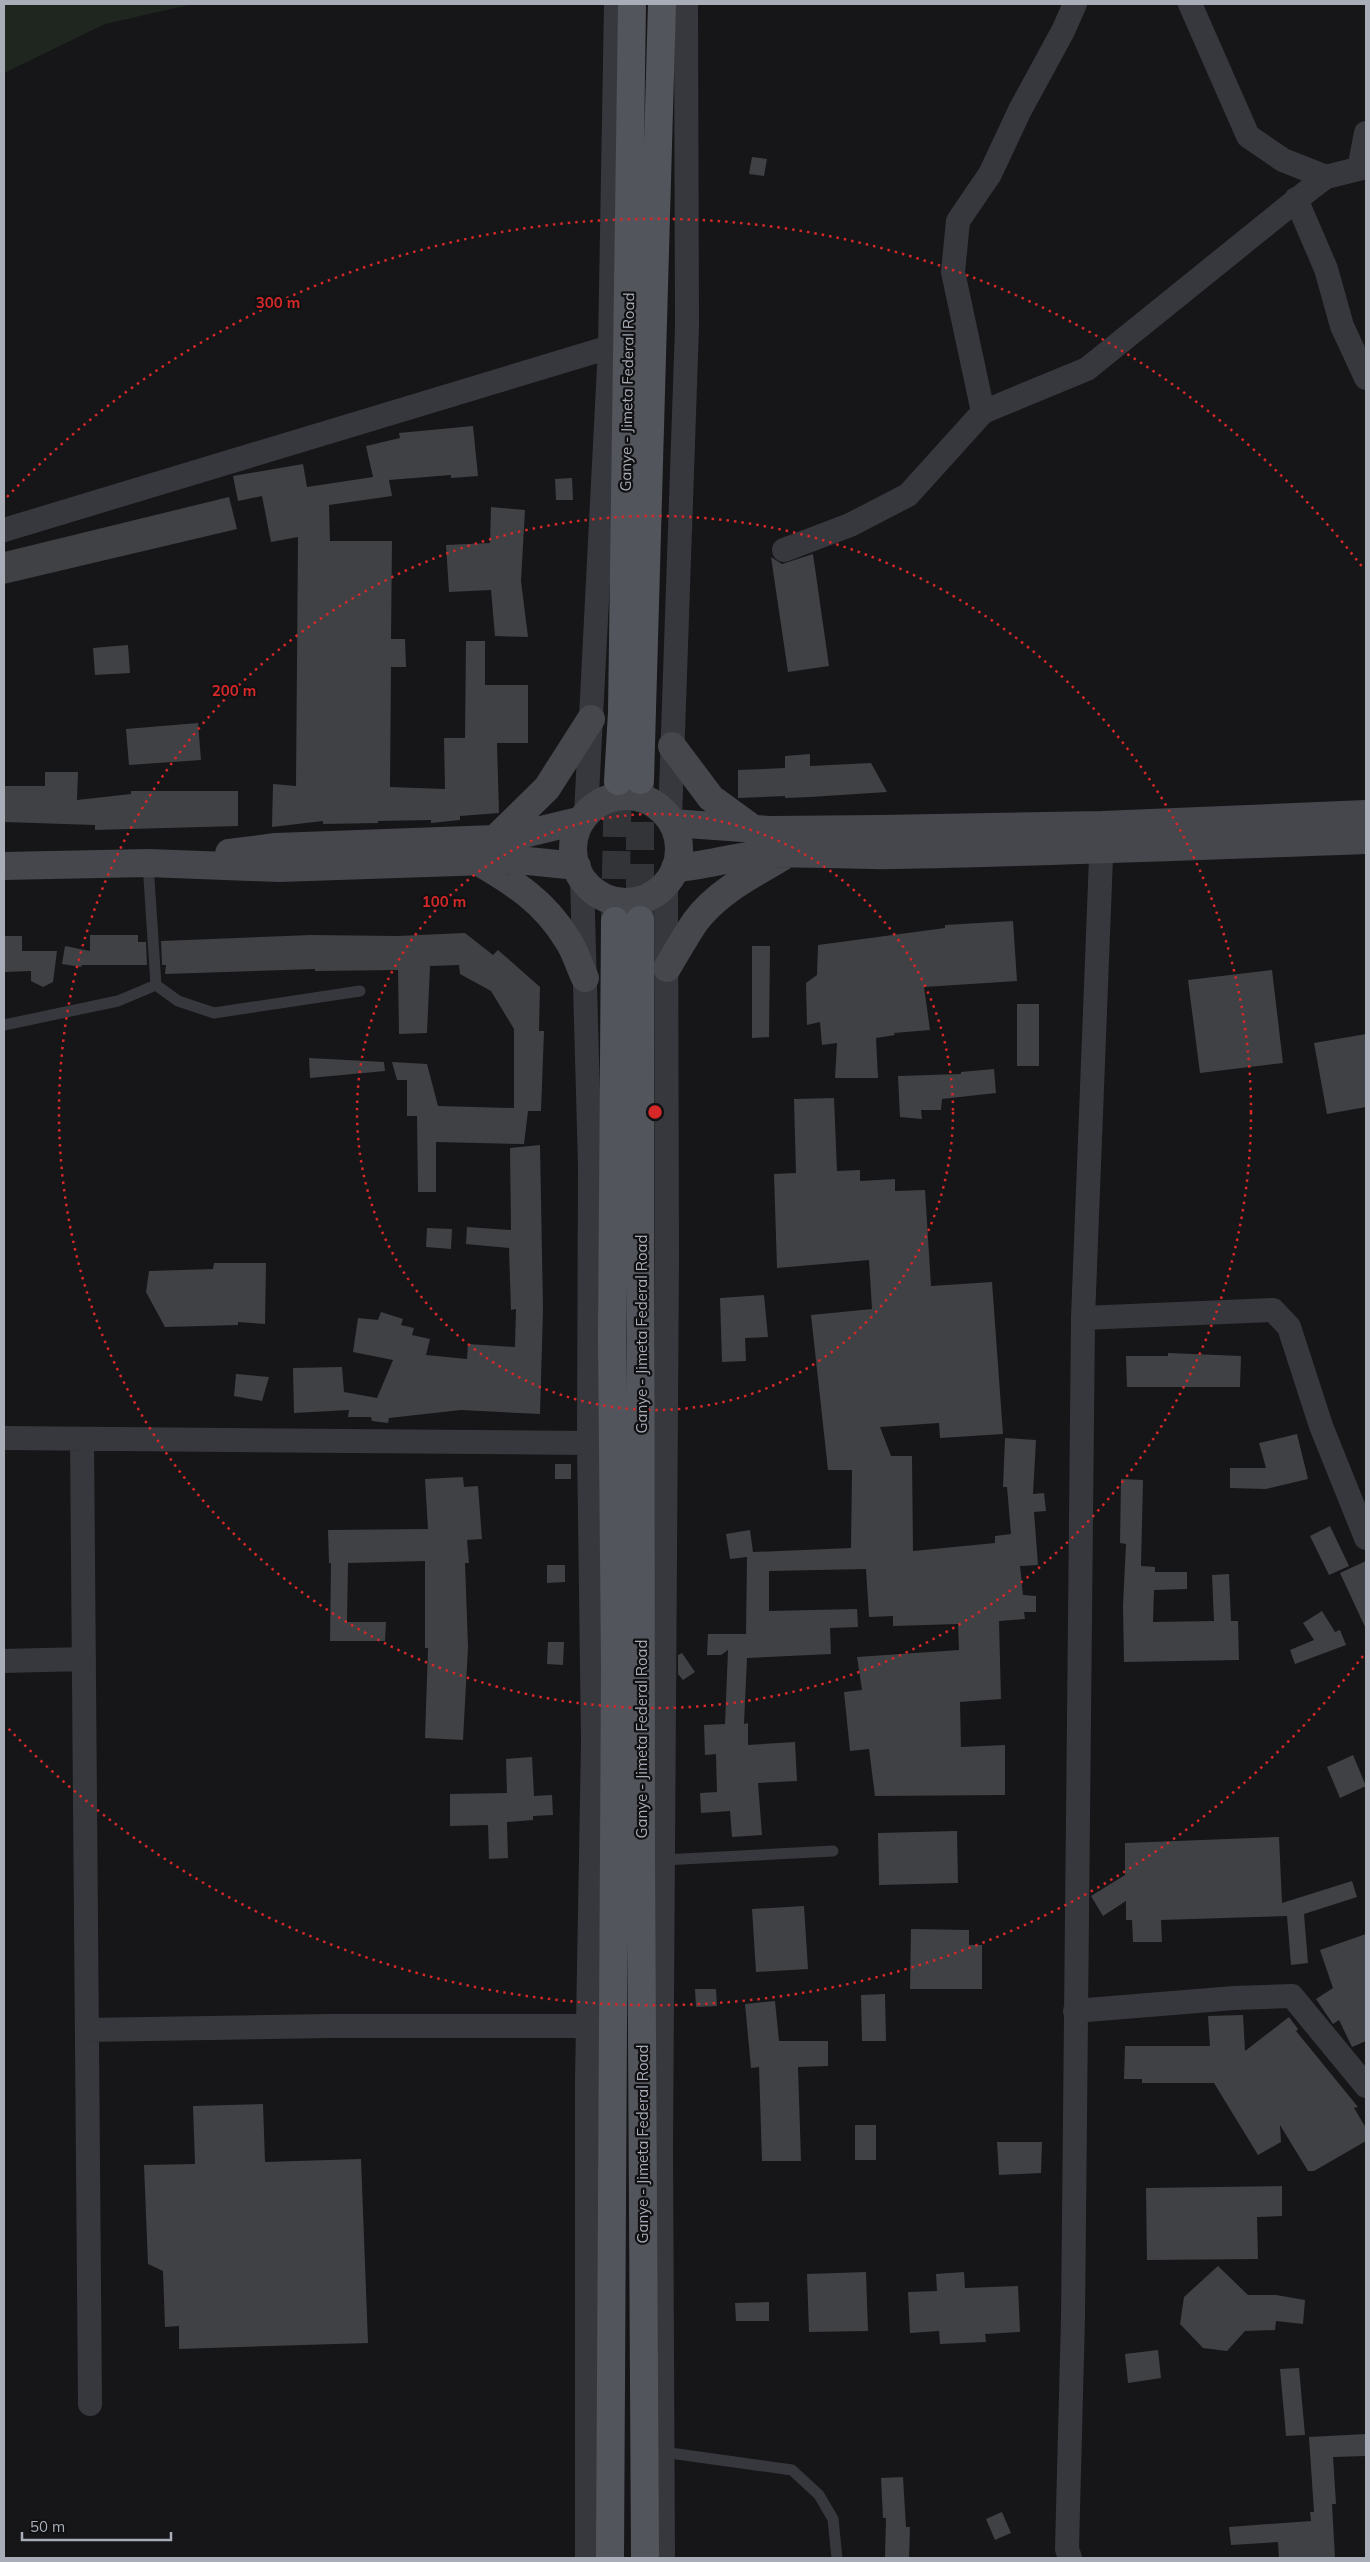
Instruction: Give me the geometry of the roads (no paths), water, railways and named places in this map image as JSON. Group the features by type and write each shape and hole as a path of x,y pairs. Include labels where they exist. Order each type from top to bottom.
{"main road":[{"name":"Ganye - Jimeta Federal Road","path":"632,4 622,692 629,780 662,4"},
{"path":"495,839 547,788 591,719"},
{"path":"672,746 712,798 755,830"},
{"path":"148,863 276,847 495,839 520,836 584,817 609,799 622,796 649,801 661,809 671,821 679,845 671,876 656,893 644,899 616,901 603,896 580,872 574,852 574,838 584,817"},
{"path":"671,876 745,856 788,854 879,856 1366,814"},
{"path":"671,821 755,830 1102,838 1366,840"},
{"path":"666,968 695,922 706,909 725,892 788,854"},
{"path":"4,866 148,863 279,868 477,860 539,860 580,872"},
{"path":"477,860 519,885 542,907 568,939 585,978"},
{"name":"Ganye - Jimeta Federal Road","path":"610,2558 615,1668 612,1338 628,920 641,1881 645,2558"}],"street":[{"path":"584,817 591,719 610,347 616,4"},
{"path":"671,821 687,327 686,4"},
{"path":"983,412 953,272 958,221 990,174 1020,110 1063,31 1075,4"},
{"path":"1190,4 1248,136 1283,160 1326,177"},
{"path":"784,550 850,524 908,495 983,412 1087,369 1296,199 1326,177 1363,168 1366,133"},
{"path":"1296,199 1326,269 1342,326 1366,378"},
{"path":"4,530 610,347"},
{"path":"1070,2558 1067,2549 1073,2317 1083,1318 1102,838"},
{"path":"580,872 590,1165 589,1443 593,1742 589,2026 587,2558"},
{"path":"663,2558 661,2147 666,968 671,876"},
{"path":"1083,1318 1273,1310 1289,1327 1320,1426 1366,1538"},
{"path":"4,1438 589,1443"},
{"path":"82,1438 90,2404"},
{"path":"4,1661 84,1660"},
{"path":"1075,2011 1234,1998 1292,1996 1366,2086"},
{"path":"87,2030 330,2026 589,2026"}],"lane":[{"path":"148,863 156,986"},
{"path":"156,986 178,1001 214,1013 360,991"},
{"path":"4,1025 118,1001 156,986"},
{"path":"663,1860 832,1851"},
{"path":"663,2452 792,2470 819,2495 833,2519 837,2558"}],"tunnel":[{"path":"640,780 640,920"},
{"path":"615,921 618,781"}]}
